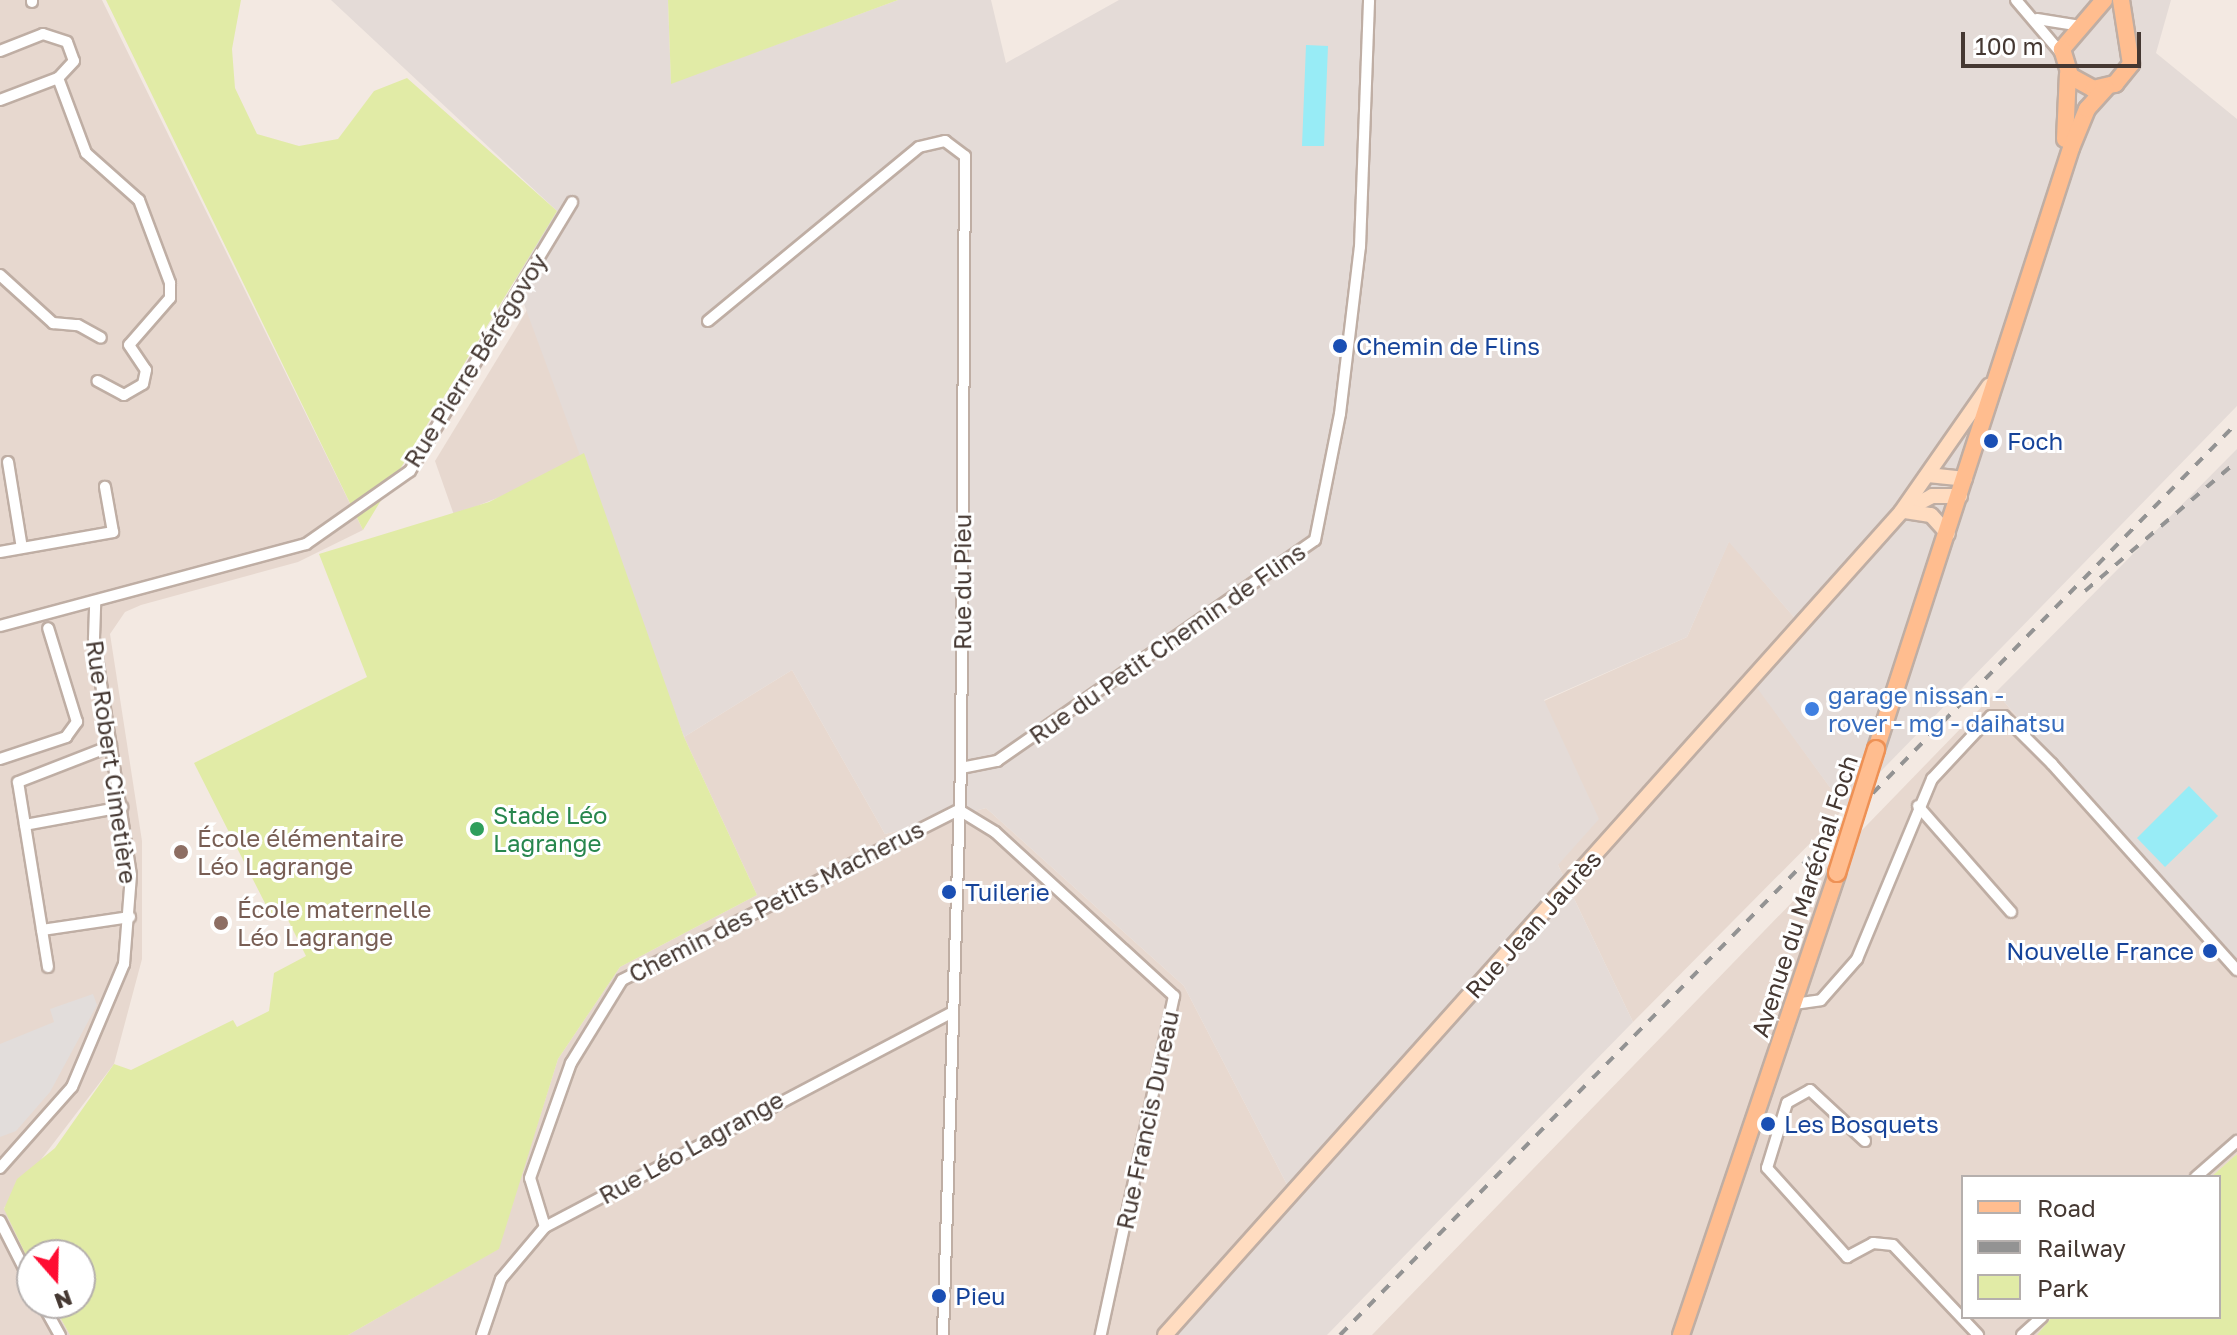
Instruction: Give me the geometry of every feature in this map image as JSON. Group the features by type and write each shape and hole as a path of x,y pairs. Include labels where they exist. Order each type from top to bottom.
{"main road":[{"path":"2104,0 2081,23 2062,55 2068,74 2086,87 2106,88 2131,64 2123,30 2121,0"},
{"path":"2081,23 2106,20 2123,30"},
{"name":"Avenue du Maréchal Foch","path":"2039,241 2071,113 2068,74"},
{"name":"Avenue du Maréchal Foch","path":"1685,1334 1948,534 1989,386 2083,117 2106,88"},
{"name":"Rue Jean Jaurès","path":"1165,1335 1901,512 1989,386"},
{"path":"1928,475 1965,479"},
{"path":"1901,512 1932,496 1960,496"},
{"path":"1901,512 1924,512 1948,534"}],"street":[{"name":"Rue du Petit Chemin de Flins","path":"961,768 997,761 1315,540 1358,259 1369,0"},
{"path":"2016,0 2037,19 2062,55"},
{"path":"2037,19 2081,23"},
{"path":"0,51 43,34 58,36 74,61 58,78 0,100"},
{"path":"58,78 86,153 139,200 170,283 170,298 129,345 146,370 143,384 124,395 98,381"},
{"name":"Rue du Pieu","path":"708,321 919,147 945,141 965,156 961,768 943,1335"},
{"name":"Rue Pierre Bérégovoy","path":"0,626 65,604 95,604 306,544 410,471 572,202"},
{"path":"0,275 53,323 78,325 101,338"},
{"path":"8,462 22,548"},
{"path":"0,552 113,532 105,487"},
{"name":"Rue Robert Cimetière","path":"0,1168 48,1120 90,1056 116,993 130,917 122,807 111,746 95,604"},
{"path":"0,759 66,737 77,722 48,628"},
{"path":"1794,1004 1821,1000 1857,959 1918,806 1956,748 1991,716 2004,716 2237,970"},
{"path":"48,967 20,777 111,746"},
{"path":"1918,806 2011,912"},
{"path":"25,825 122,807"},
{"name":"Chemin des Petits Macherus","path":"545,1227 530,1178 571,1063 622,980 959,810"},
{"name":"Rue Francis Dureau","path":"959,810 995,832 1174,996 1101,1335"},
{"path":"42,930 130,917"},
{"name":"Rue Léo Lagrange","path":"482,1335 501,1279 545,1227 952,1012"},
{"path":"1865,1141 1810,1090 1787,1103 1767,1168 1847,1257 1873,1243 1893,1245 1961,1317"},
{"path":"2198,1175 2237,1141"},
{"path":"0,1221 16,1252"},
{"path":"1963,1319 1978,1335"},
{"path":"2022,1335 2040,1319"}],"shaded area":[{"path":"0,0 102,0 363,530 298,562 141,605 125,612 110,634 142,841 142,959 114,1064 4,1208 18,1239 16,1239 16,1319 61,1319 70,1335 0,1335"},
{"path":"331,0 668,0 671,83 898,0 991,0 1006,63 1119,0 2171,0 2156,53 2237,119 2237,406 1845,808 1755,685 1805,630 1729,542 1687,637 1544,700 1599,819 1558,865 1633,1022 1327,1335 1174,1335 1295,1200 1184,986 986,808 885,834 792,670 684,737 514,277 557,211"},
{"path":"527,310 584,453 546,479 454,515 435,461"},
{"path":"2237,449 2237,978 1996,692"},
{"path":"1729,541 1805,630 1756,685 1845,808 1633,1022 1558,865 1544,701 1687,637"},
{"path":"792,670 885,834 986,808 1184,986 1295,1200 1174,1335 348,1335 498,1249 558,1059 620,967 757,895 684,737"},
{"path":"1996,692 2237,978 2237,1154 2213,1175 1961,1175 1961,1319 2050,1319 2037,1335 1372,1335"},
{"path":"93,994 97,1005 50,1092 16,1131 0,1137 0,1044 54,1022 50,1009"}],"green space":[{"path":"106,0 241,0 232,49 235,88 257,134 299,146 338,139 374,91 407,78 557,211 363,530"},
{"path":"668,0 898,0 671,84"},
{"name":"Stade Léo Lagrange","path":"584,453 684,737 757,895 620,967 558,1059 499,1249 348,1335 70,1335 61,1319 96,1319 96,1239 18,1239 4,1209 17,1179 55,1148 114,1064 131,1070 233,1020 237,1027 269,1011 274,973 306,956 284,912 272,917 194,763 367,677 319,554 489,502"},
{"path":"2237,1154 2237,1335 2037,1335 2050,1319 2221,1319 2221,1175 2213,1175"}],"water":[{"path":"1306,45 1328,46 1324,146 1302,146"},
{"path":"2189,786 2218,816 2165,867 2137,838"}],"railway":[{"path":"1340,1335 2237,423"},
{"path":"2085,591 2237,461"}],"place":[{"name":"Chemin de Flins","path":"1340,346"},
{"name":"Foch","path":"1991,441"},
{"name":"garage nissan - rover - mg - daihatsu","path":"1812,709"},
{"name":"Stade Léo Lagrange","path":"477,829"},
{"name":"École élémentaire Léo Lagrange","path":"181,852"},
{"name":"Tuilerie","path":"949,892"},
{"name":"École maternelle Léo Lagrange","path":"221,923"},
{"name":"Nouvelle France","path":"2210,951"},
{"name":"Les Bosquets","path":"1768,1124"},
{"name":"Pieu","path":"939,1296"}]}
